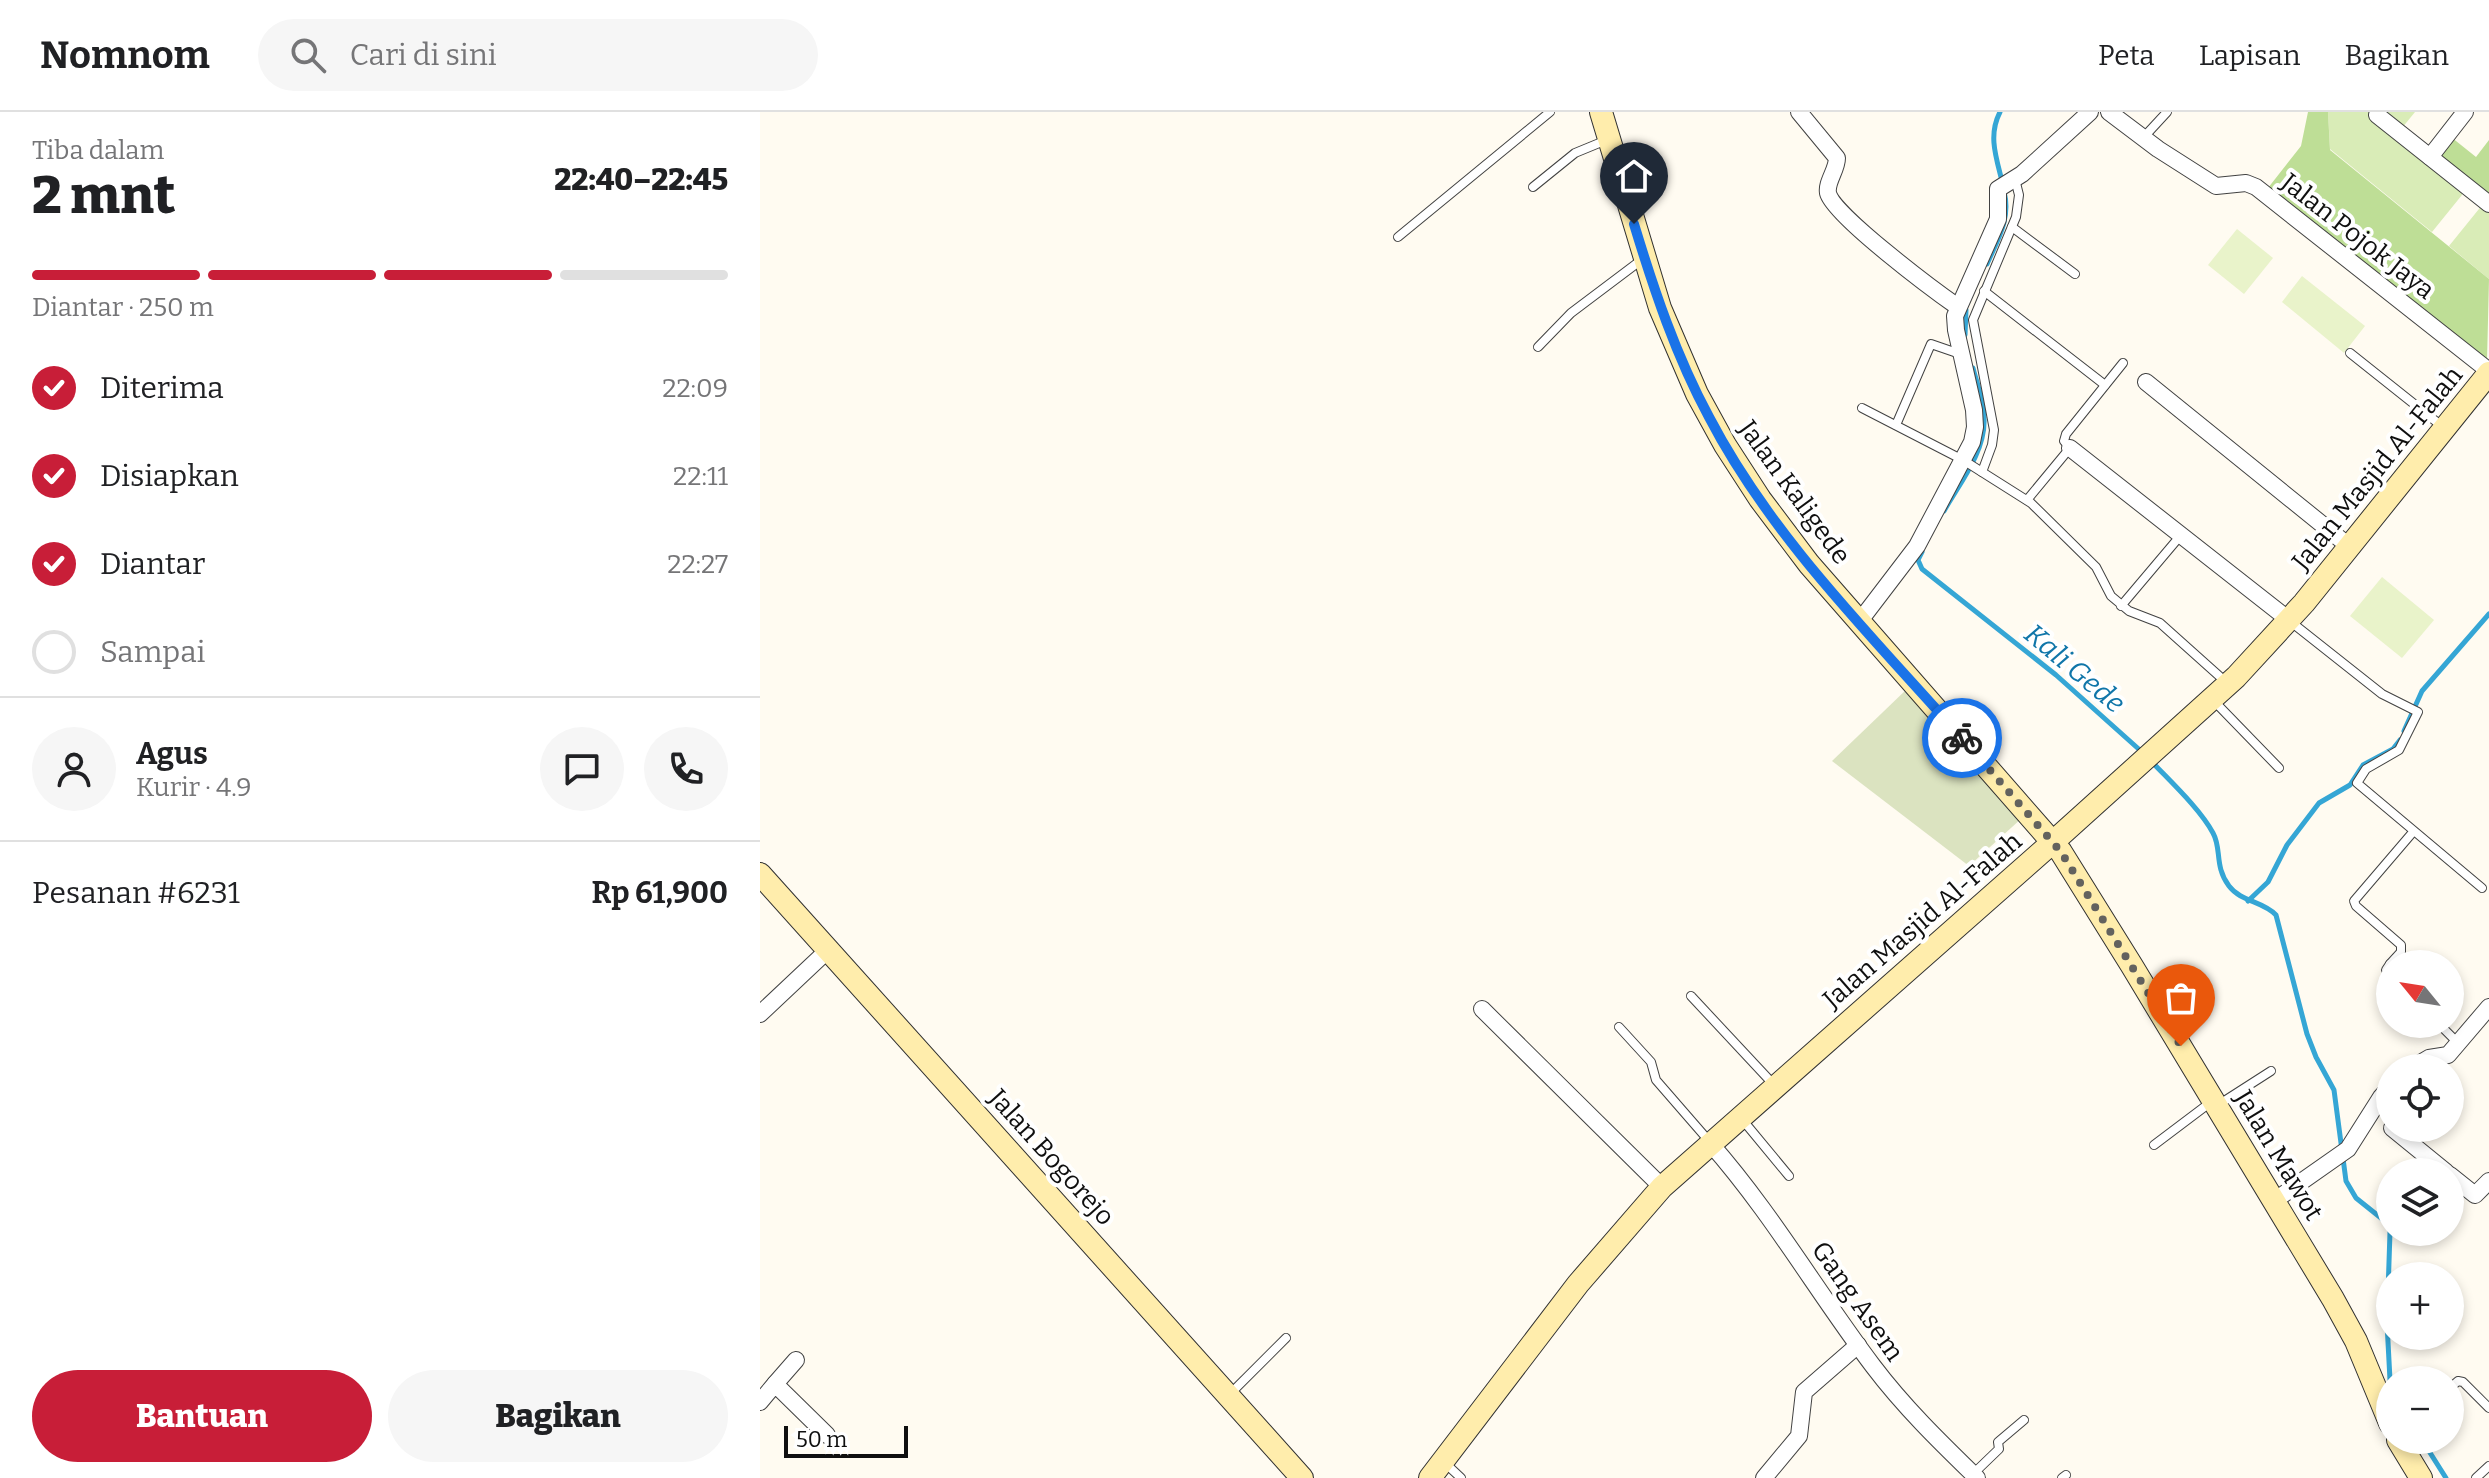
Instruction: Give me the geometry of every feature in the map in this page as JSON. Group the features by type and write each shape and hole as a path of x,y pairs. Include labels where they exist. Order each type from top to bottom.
{"street":[{"name":"Jalan Kaligede","path":"1601,112 1660,308 1685,369 1725,445 1791,542 2053,842"},
{"path":"1799,112 1837,158 1828,190 1833,202 1877,245 1958,307"},
{"path":"1859,622 1972,466 1976,422 1955,325 1958,307 1997,223 2000,209 1997,193 2090,112"},
{"name":"Jalan Pojok Jaya","path":"2109,112 2216,186 2246,183 2256,187 2489,372"},
{"path":"2430,157 2465,112"},
{"path":"2377,115 2489,204"},
{"name":"Jalan Masjid Al-Falah","path":"1436,1469 1578,1284 1662,1187 2220,691 2289,620 2489,372"},
{"path":"2146,382 2350,547"},
{"path":"2070,448 2289,620"},
{"name":"Jalan Mawot","path":"2053,842 2274,1201 2356,1341 2376,1389"},
{"name":"Jalan Bogorejo","path":"760,874 1302,1478"},
{"path":"760,1014 828,950"},
{"path":"2449,1054 2489,1007"},
{"path":"1482,1009 1662,1187"},
{"path":"2274,1201 2341,1155 2376,1105"},
{"path":"2371,1111 2376,1115"},
{"path":"2409,1142 2429,1158"},
{"name":"Gang Asem","path":"1710,1143 1758,1201 1858,1345 1909,1410 1970,1475"},
{"path":"2464,1186 2475,1195 2489,1181"},
{"path":"1764,1478 1799,1436 1804,1392 1858,1345"},
{"path":"760,1402 796,1360"},
{"path":"775,1384 827,1435"},
{"path":"2406,1454 2421,1478"}],"lane":[{"path":"1398,237 1550,112"},
{"path":"2143,138 2167,112"},
{"path":"1533,187 1575,153 1609,139"},
{"path":"1972,466 1992,445 1994,430 1974,317 2012,227 2018,199 2009,182"},
{"path":"2012,227 2075,274"},
{"path":"1538,347 1571,313 1644,258"},
{"path":"1984,291 2105,385"},
{"path":"1896,425 1931,344 1961,354"},
{"path":"2350,353 2445,428"},
{"path":"2027,500 2070,448 2064,441 2065,436 2123,363"},
{"path":"1862,408 1972,466 2027,500 2096,567 2108,594 2121,606 2156,620 2220,691 2279,768"},
{"path":"2121,606 2181,535"},
{"path":"2289,620 2382,694 2419,713 2399,750 2366,769 2357,783 2482,888"},
{"path":"2401,950 2401,945 2354,901 2413,832"},
{"path":"1691,996 1775,1086"},
{"path":"1619,1027 1651,1062 1656,1080 1710,1143"},
{"path":"2454,1038 2459,1043"},
{"path":"2154,1145 2215,1103 2271,1071"},
{"path":"1740,1117 1789,1176"},
{"path":"1228,1396 1286,1338"},
{"path":"2464,1383 2489,1408"},
{"path":"1970,1475 1999,1449 1998,1442 2024,1420"},
{"path":"2476,1478 2489,1466"},
{"path":"1436,1469 1461,1478"}],"green space":[{"path":"2308,112 2328,112 2330,150 2489,279 2487,361 2268,188 2301,146"},
{"path":"2328,112 2415,112 2402,128 2489,197 2489,279 2449,246 2483,204 2466,190 2432,232 2330,149"},
{"path":"2451,137 2476,157 2489,140 2489,197 2437,156"},
{"path":"2237,229 2273,258 2244,294 2208,265"},
{"path":"2302,276 2365,326 2344,353 2282,302"},
{"path":"2382,577 2434,620 2402,658 2350,616"},
{"path":"1908,688 2022,818 1969,866 1832,761"}],"waterway":[{"name":"Kali Gede","path":"2000,112 1994,138 2002,181"},
{"name":"Kali Gede","path":"1987,264 2005,220 2004,191"},
{"name":"Kali Gede","path":"1965,335 1966,310"},
{"name":"Kali Gede","path":"1944,511 1981,443 1983,405 1973,368"},
{"name":"Kali Gede","path":"1922,552 1918,560 1922,569 2056,675 2142,752"},
{"path":"2404,731 2422,691 2489,614"},
{"path":"2248,901 2268,882 2287,845 2319,803 2350,785 2363,765 2393,749 2400,740"},
{"name":"Kali Gede","path":"2152,762 2207,824 2216,839 2221,872 2229,886 2276,915 2307,1034 2334,1090 2346,1181 2356,1198 2376,1214"},
{"name":"Kali Gede","path":"2389,1366 2390,1246"},
{"name":"Kali Gede","path":"2431,1454 2446,1478"}],"way so far":[{"path":"1962,738 2061,852 2181,1046"}],"route":[{"path":"1634,224 1655,291 1685,369 1725,445 1791,542 1962,738"}]}
